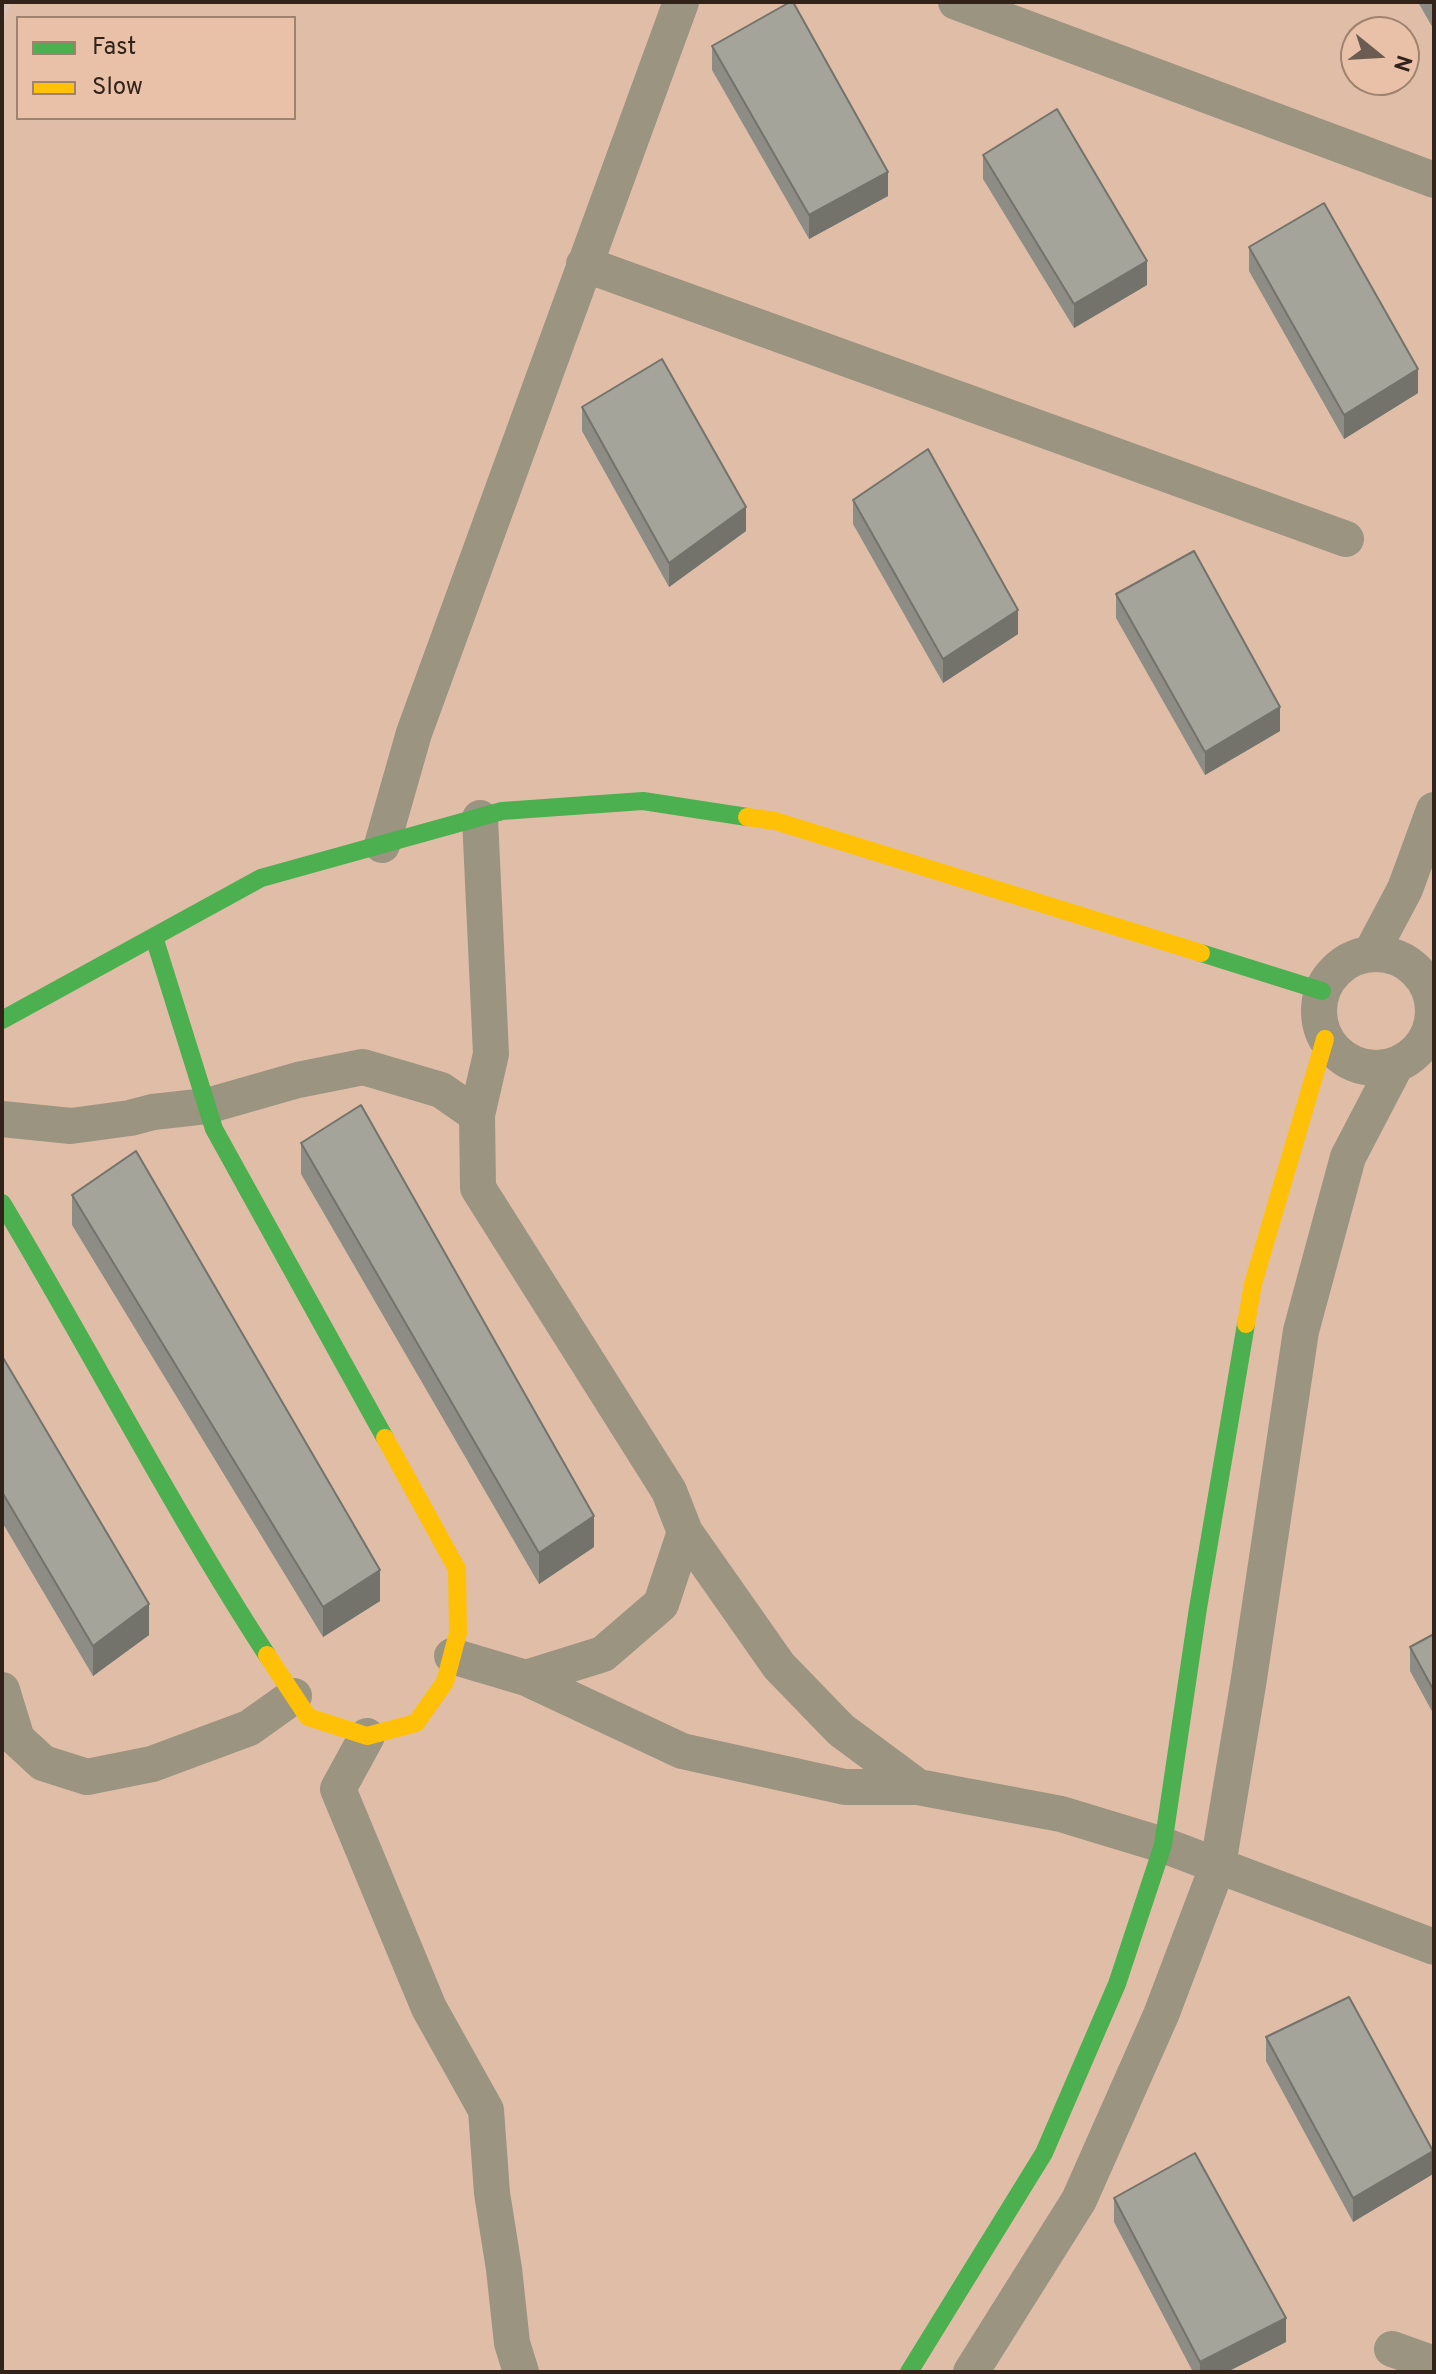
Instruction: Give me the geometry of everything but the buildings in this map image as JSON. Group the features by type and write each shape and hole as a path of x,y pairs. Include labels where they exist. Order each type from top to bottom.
{"street":[{"path":"382,845 414,733 681,2"},
{"path":"956,2 1434,180"},
{"path":"584,264 1346,539"},
{"path":"2,1020 261,878 502,811 643,801 775,821 1322,991"},
{"path":"1371,953 1405,889 1434,810"},
{"path":"480,818 491,1054 477,1115 478,1188 669,1491 685,1532 779,1666 841,1730 918,1787"},
{"path":"2,1203 227,1593 308,1717 367,1736 416,1723 445,1682 452,1656 458,1633 457,1569 214,1129 154,937"},
{"path":"1371,953 1403,959 1430,970 1434,1005 1432,1030 1417,1051 1396,1065 1370,1068 1343,1059 1325,1039 1318,1015 1322,991 1341,964 1371,953"},
{"path":"909,2372 1044,2153 1117,1984 1163,1845 1198,1608 1253,1284 1325,1039"},
{"path":"971,2372 1079,2200 1161,2015 1218,1865 1251,1670 1301,1331 1348,1157 1396,1065"},
{"path":"2,1119 71,1126 130,1118 207,1106 298,1080 363,1067 441,1090 477,1115"},
{"path":"526,1678 603,1654 661,1604 685,1532"},
{"path":"452,1656 526,1678 682,1751 845,1787 918,1787 1061,1814 1163,1845 1434,1947"},
{"path":"2,1690 17,1739 43,1763 87,1777 152,1764 249,1728 294,1696"},
{"path":"367,1736 338,1789 429,2008 486,2110 492,2193 512,2343 521,2372"},
{"path":"1392,2349 1434,2364"}],"shaded area":[{"path":"11,2 1434,2 1434,2372 2,2372 2,30"}],"traffic: fast":[{"path":"2,1020 261,878 502,811 643,801 747,817"},
{"path":"154,937 214,1129 385,1438"},
{"path":"1201,953 1322,991"},
{"path":"2,1203 198,1544 267,1655"},
{"path":"909,2372 1044,2153 1117,1984 1163,1845 1198,1608 1246,1324"}],"traffic: slow":[{"path":"747,817 775,821 1201,953"},
{"path":"1246,1324 1253,1284 1325,1039"},
{"path":"267,1655 308,1717 367,1736 416,1723 445,1682 458,1633 457,1569 385,1438"}]}
